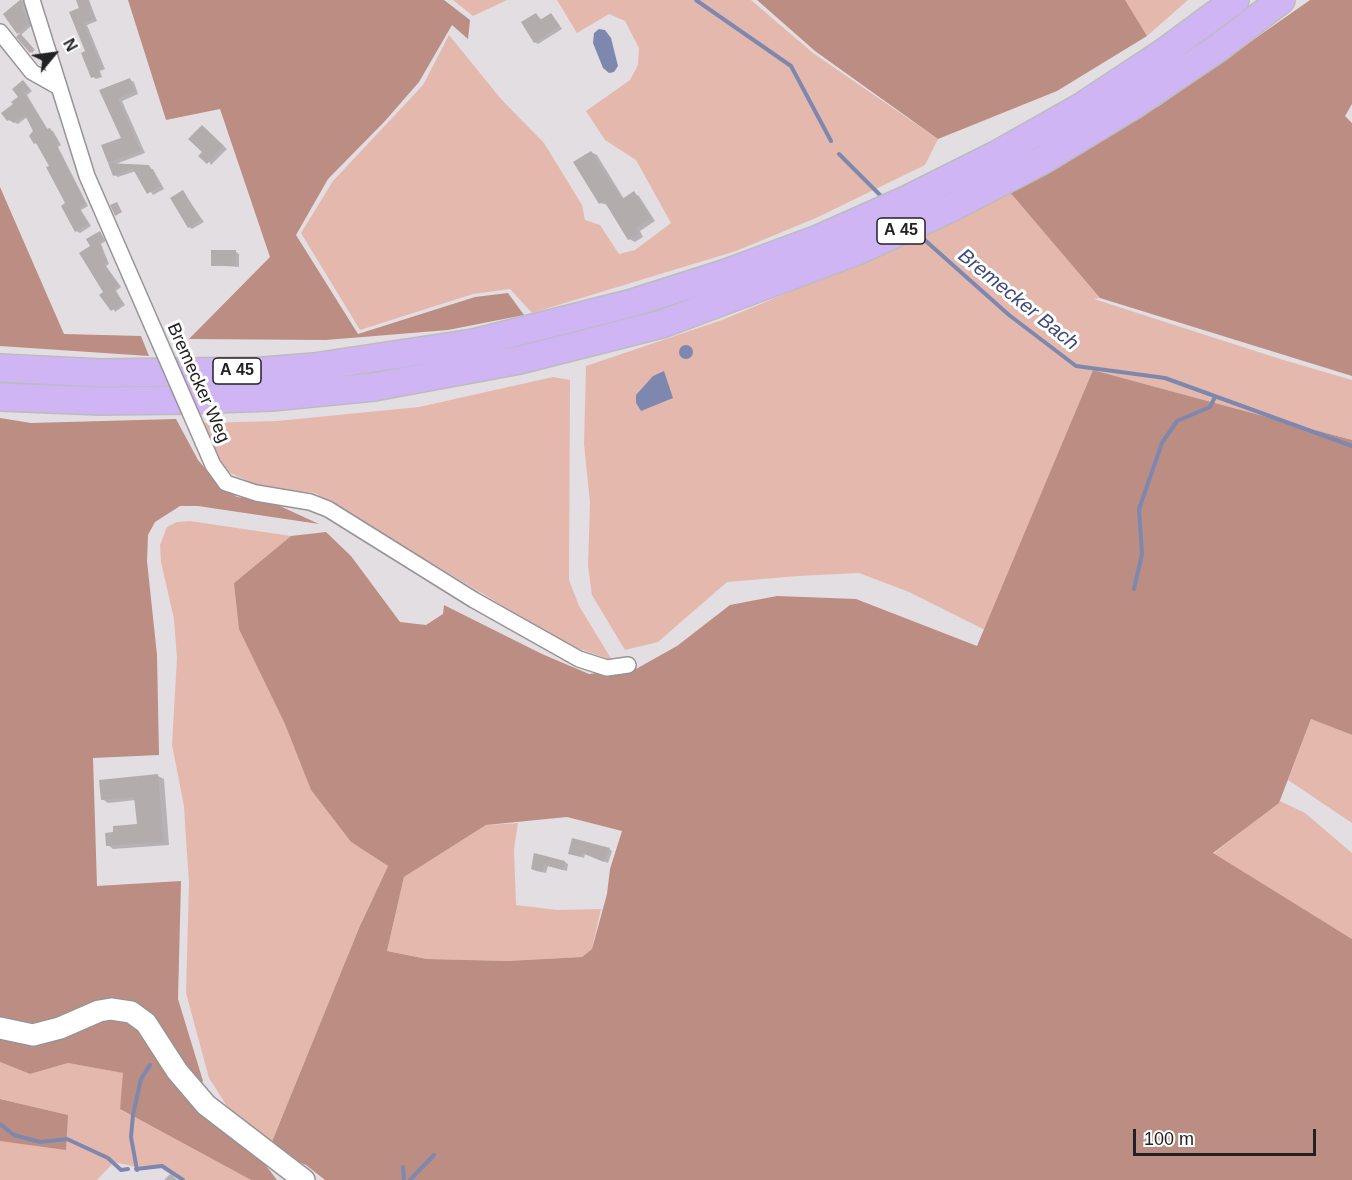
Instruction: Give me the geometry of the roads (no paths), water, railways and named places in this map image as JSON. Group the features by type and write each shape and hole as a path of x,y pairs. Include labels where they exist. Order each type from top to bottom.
{"highway":[{"name":"A 45","path":"0,397 100,401 272,397 374,387 475,356 552,325 726,273 818,239 908,200 996,155 1081,107 1163,54 1235,0"},
{"name":"A 45","path":"0,368 101,373 263,371 576,348 662,324 857,251 951,208 1043,160 1132,106 1218,48 1281,0"}],"main road":[{"path":"0,1028 33,1035 60,1028 99,1011 111,1009 131,1012 146,1023 177,1071 206,1105 304,1180"}],"street":[{"name":"Bremecker Weg","path":"32,0 87,176 213,465 226,483 256,493 310,502 328,509 474,600 579,659 607,668 628,665"},
{"path":"0,32 32,72 57,86"}],"water":[{"path":"599,29 605,30 611,38 618,66 614,72 609,73 603,68 593,43 594,33"},
{"path":"686,345 691,347 693,352 691,357 686,359 681,357 679,352 681,347"},
{"path":"664,371 673,398 641,411 636,403 636,395 653,376"}],"waterway":[{"name":"Bremecker Bach","path":"696,0 791,66 831,141"},
{"name":"Bremecker Bach","path":"839,154 883,198"},
{"name":"Bremecker Bach","path":"918,234 1009,315 1076,366 1165,378 1352,446"},
{"path":"1134,589 1142,554 1139,509 1162,443 1177,421 1210,407 1215,397"},
{"path":"137,1170 131,1137 133,1115 141,1079 150,1065"},
{"path":"0,1124 14,1135 40,1142 67,1139 108,1158 121,1170 128,1169"},
{"path":"410,1180 434,1155"},
{"path":"136,1169 162,1166 183,1180"},
{"path":"403,1167 404,1180"}]}
